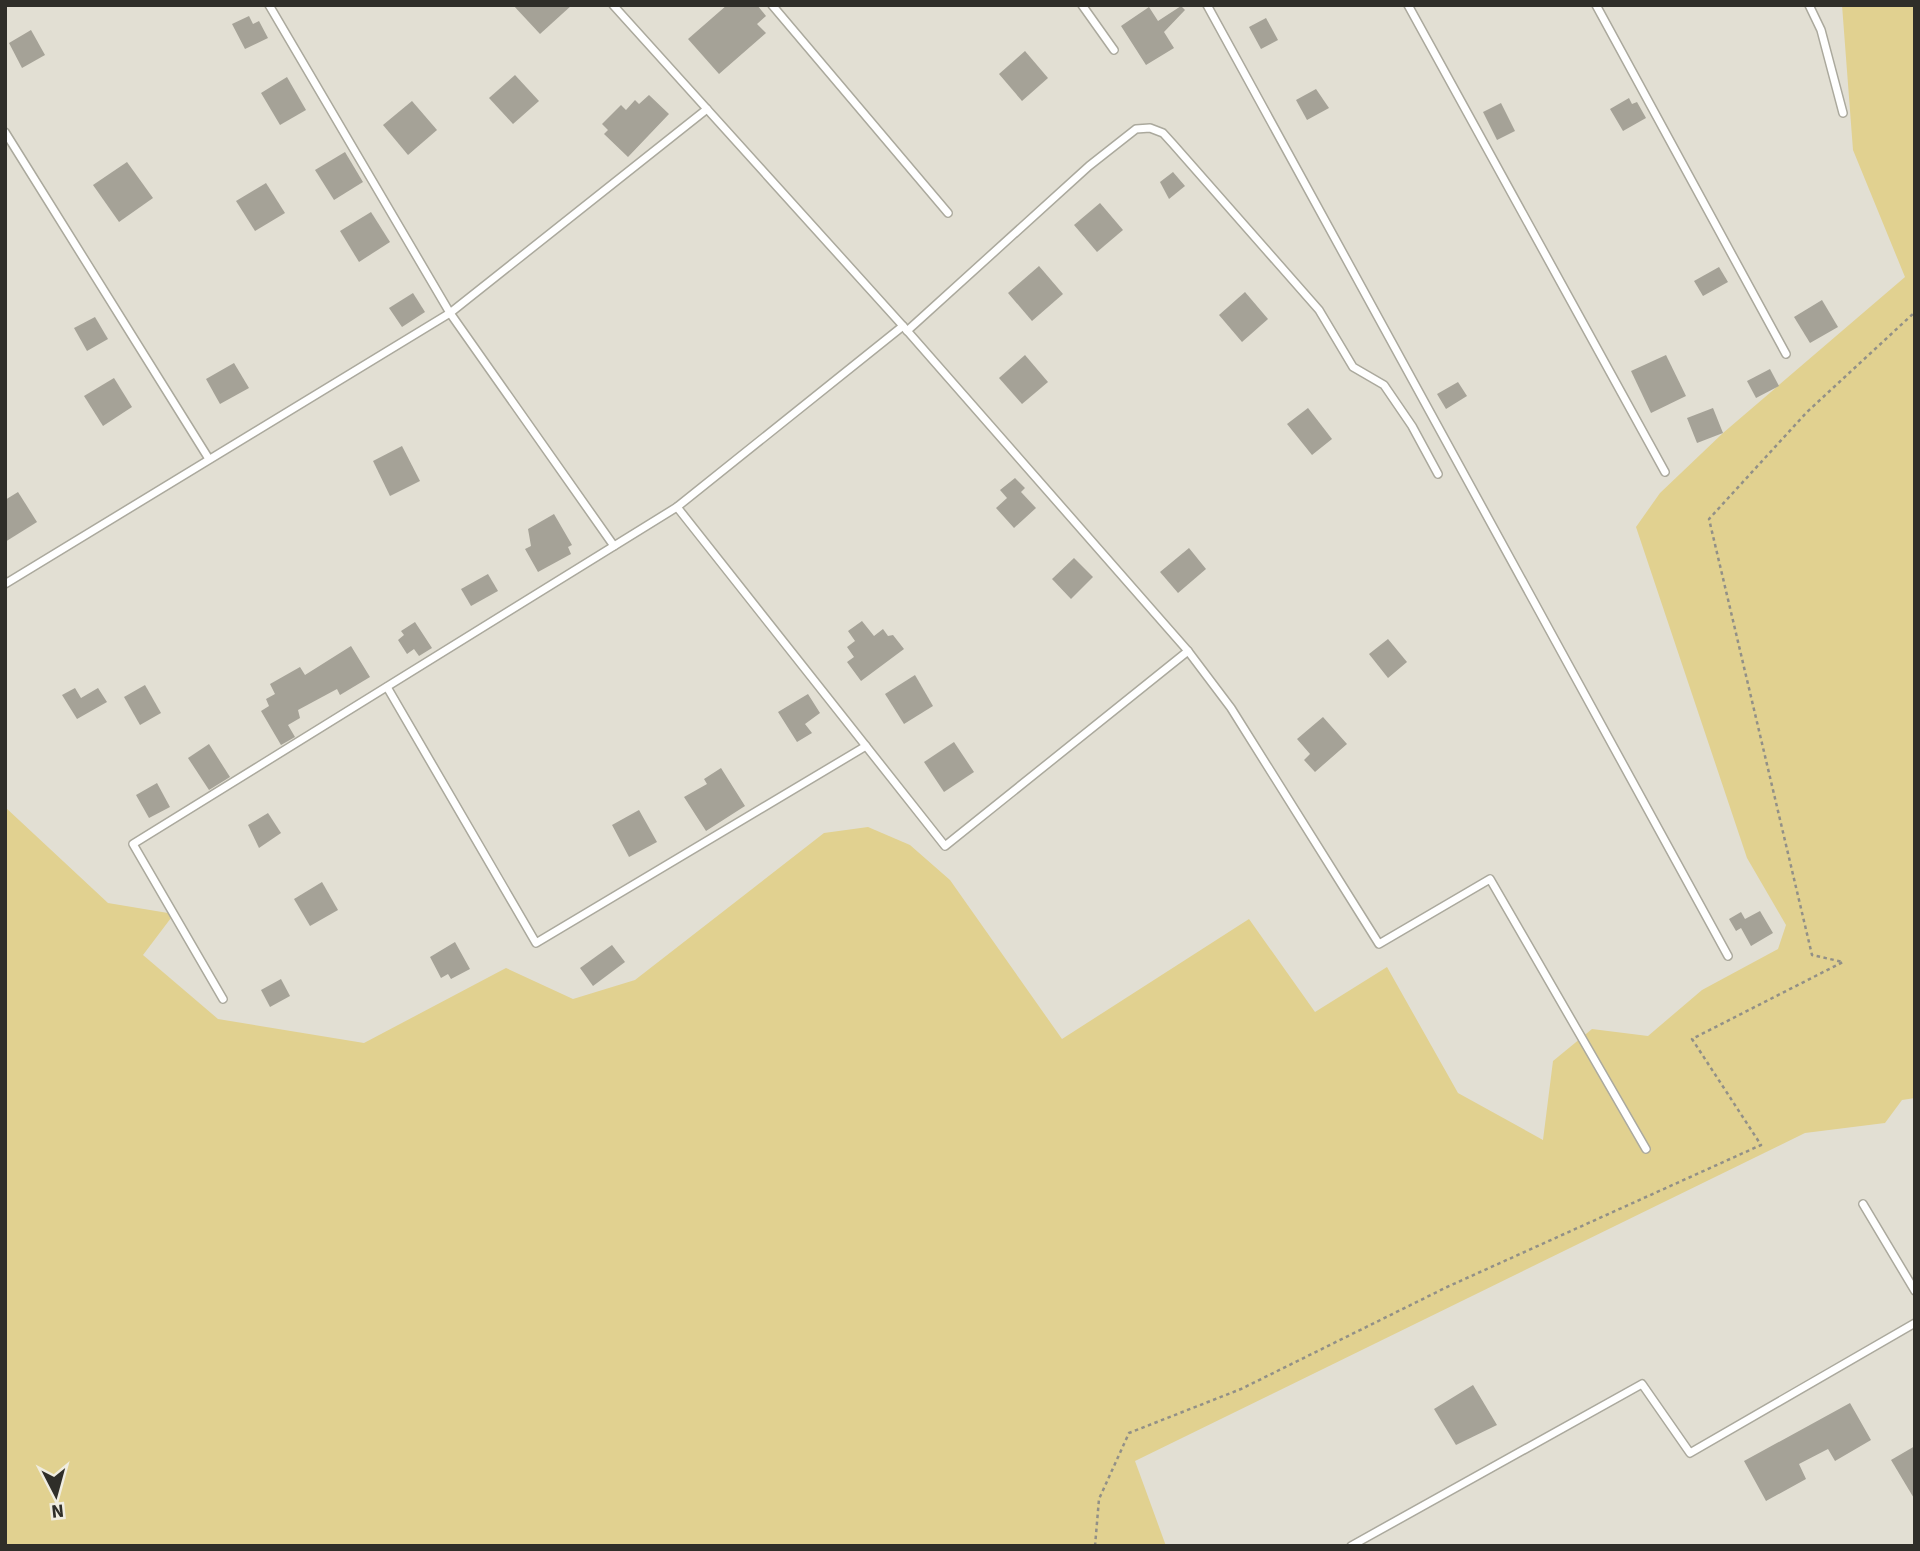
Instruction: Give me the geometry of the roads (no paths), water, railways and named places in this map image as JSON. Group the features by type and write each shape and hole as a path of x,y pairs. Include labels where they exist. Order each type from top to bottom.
{"lane":[{"path":"270,5 450,313 614,546"},
{"path":"612,5 905,329 1188,651 1231,708 1380,944 1490,879 1646,1149"},
{"path":"772,5 948,213"},
{"path":"1082,5 1114,50"},
{"path":"1207,5 1728,956"},
{"path":"1408,5 1665,472"},
{"path":"1596,5 1786,354"},
{"path":"1809,5 1821,30 1843,113"},
{"path":"5,584 450,313 707,109"},
{"path":"223,999 133,844 677,507 905,329 1089,166 1136,129 1150,128 1163,133 1174,144 1319,310 1353,367 1384,385 1412,426 1438,474"},
{"path":"5,132 209,459"},
{"path":"677,507 945,846 1188,651"},
{"path":"387,687 536,943 866,746"},
{"path":"1863,1204 1915,1291"},
{"path":"1351,1546 1642,1384 1690,1453 1915,1323"}]}
